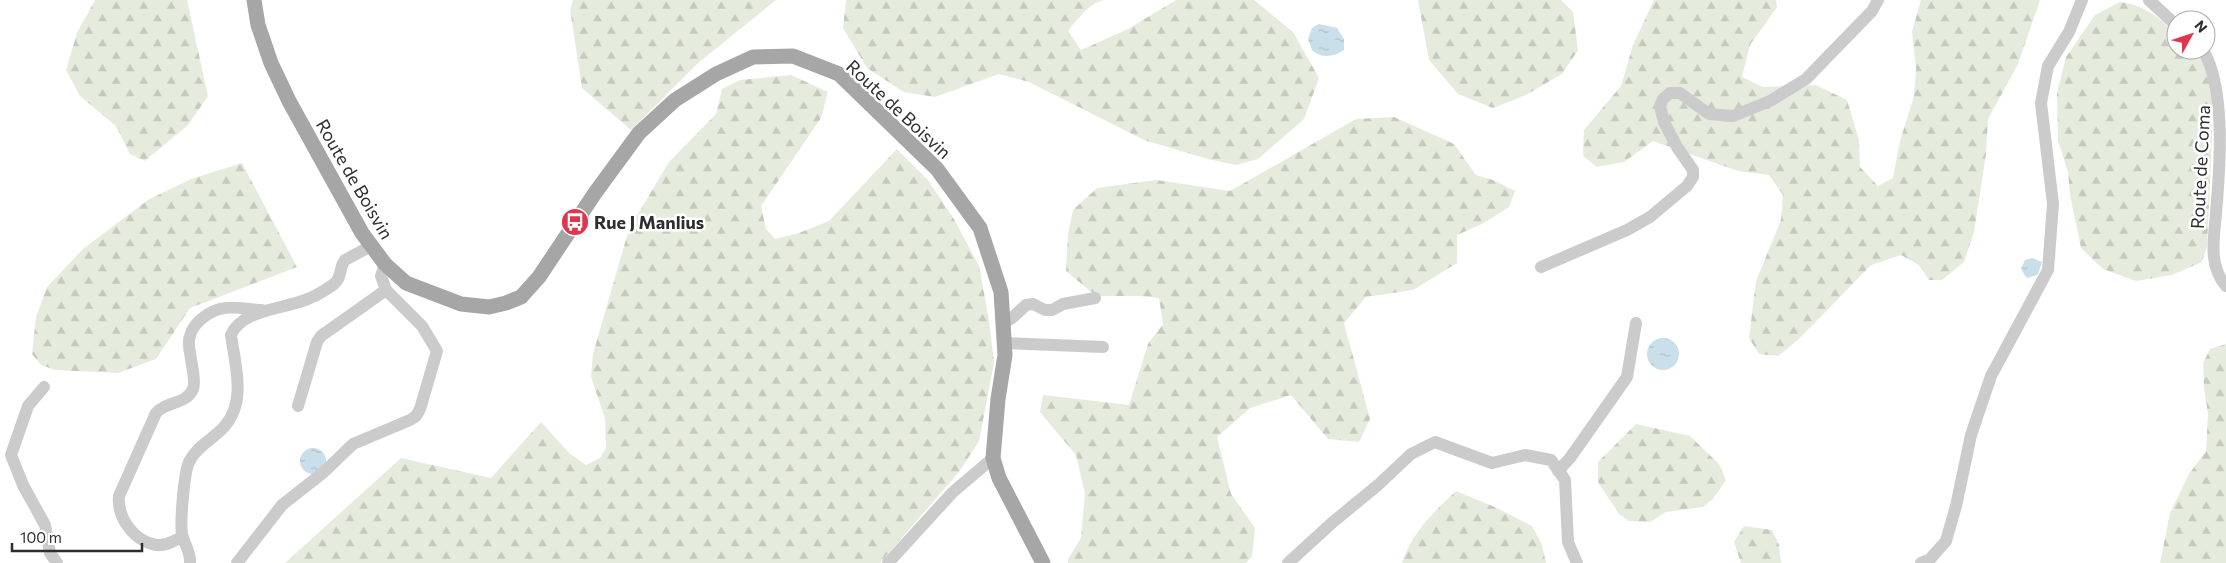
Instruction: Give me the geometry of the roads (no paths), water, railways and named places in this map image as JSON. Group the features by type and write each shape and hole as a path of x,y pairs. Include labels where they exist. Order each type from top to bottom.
{"main road":[{"name":"Route de Boisvin","path":"254,0 258,25 270,63 289,101 371,246 385,264 406,283 461,304 488,307 521,297 539,277 595,193 639,133 675,100 716,74 753,57 793,56 839,74 937,169 980,228 1001,292 1005,355 992,458 1003,486 1043,563"}],"street":[{"path":"1541,267 1627,230 1650,217 1687,186 1693,177 1693,170 1677,147 1664,122 1660,106 1663,99 1670,93 1680,93 1709,114 1733,116 1770,101 1806,79 1872,11 1878,0"},
{"path":"1921,563 1930,559 1946,542 1956,506 1971,435 1991,376 2048,270 2053,204 2041,103 2048,66 2069,32 2082,0"},
{"path":"2149,0 2166,16"},
{"name":"Route de Coma","path":"2210,60 2220,89 2222,148 2212,254 2220,279 2226,286"},
{"path":"190,563 190,554 182,537 181,529 186,473 189,462 197,450 224,426 231,416 238,392 239,378 231,335 234,328 242,320 310,298 333,285 339,278 342,264 345,260 371,246"},
{"path":"237,563 282,505 324,472 353,444 410,420 416,416 420,409 437,351 422,326 386,290 381,276 385,264"},
{"path":"298,406 316,342 321,336 386,290"},
{"path":"1003,322 1012,318 1026,305 1033,304 1045,310 1052,310 1063,304 1095,298"},
{"path":"182,537 167,544 156,545 139,538 130,531 123,517 118,505 119,496 156,413 166,406 176,404 192,391 194,384 189,343 190,335 197,323 207,314 221,308 269,311"},
{"path":"1558,470 1570,458 1627,377 1636,323"},
{"path":"1004,343 1103,347"},
{"path":"44,387 28,406 11,455 23,485 45,525 50,553 56,563"},
{"path":"1288,563 1333,522 1378,486 1411,454 1435,442 1492,464 1525,455 1551,460 1564,480 1568,542 1577,563"},
{"path":"888,563 953,492 992,458"}],"water":[{"path":"1319,24 1337,28 1344,39 1344,50 1336,54 1323,56 1312,50 1308,39 1312,28"},
{"path":"2032,258 2042,262 2038,274 2028,278 2021,269 2025,260"},
{"path":"1663,338 1674,343 1679,354 1674,365 1663,370 1652,365 1647,354 1652,343"},
{"path":"313,448 322,452 326,461 322,470 313,474 304,470 300,461 304,452"}],"place":[{"name":"Rue J Manlius","path":"575,222"}]}
